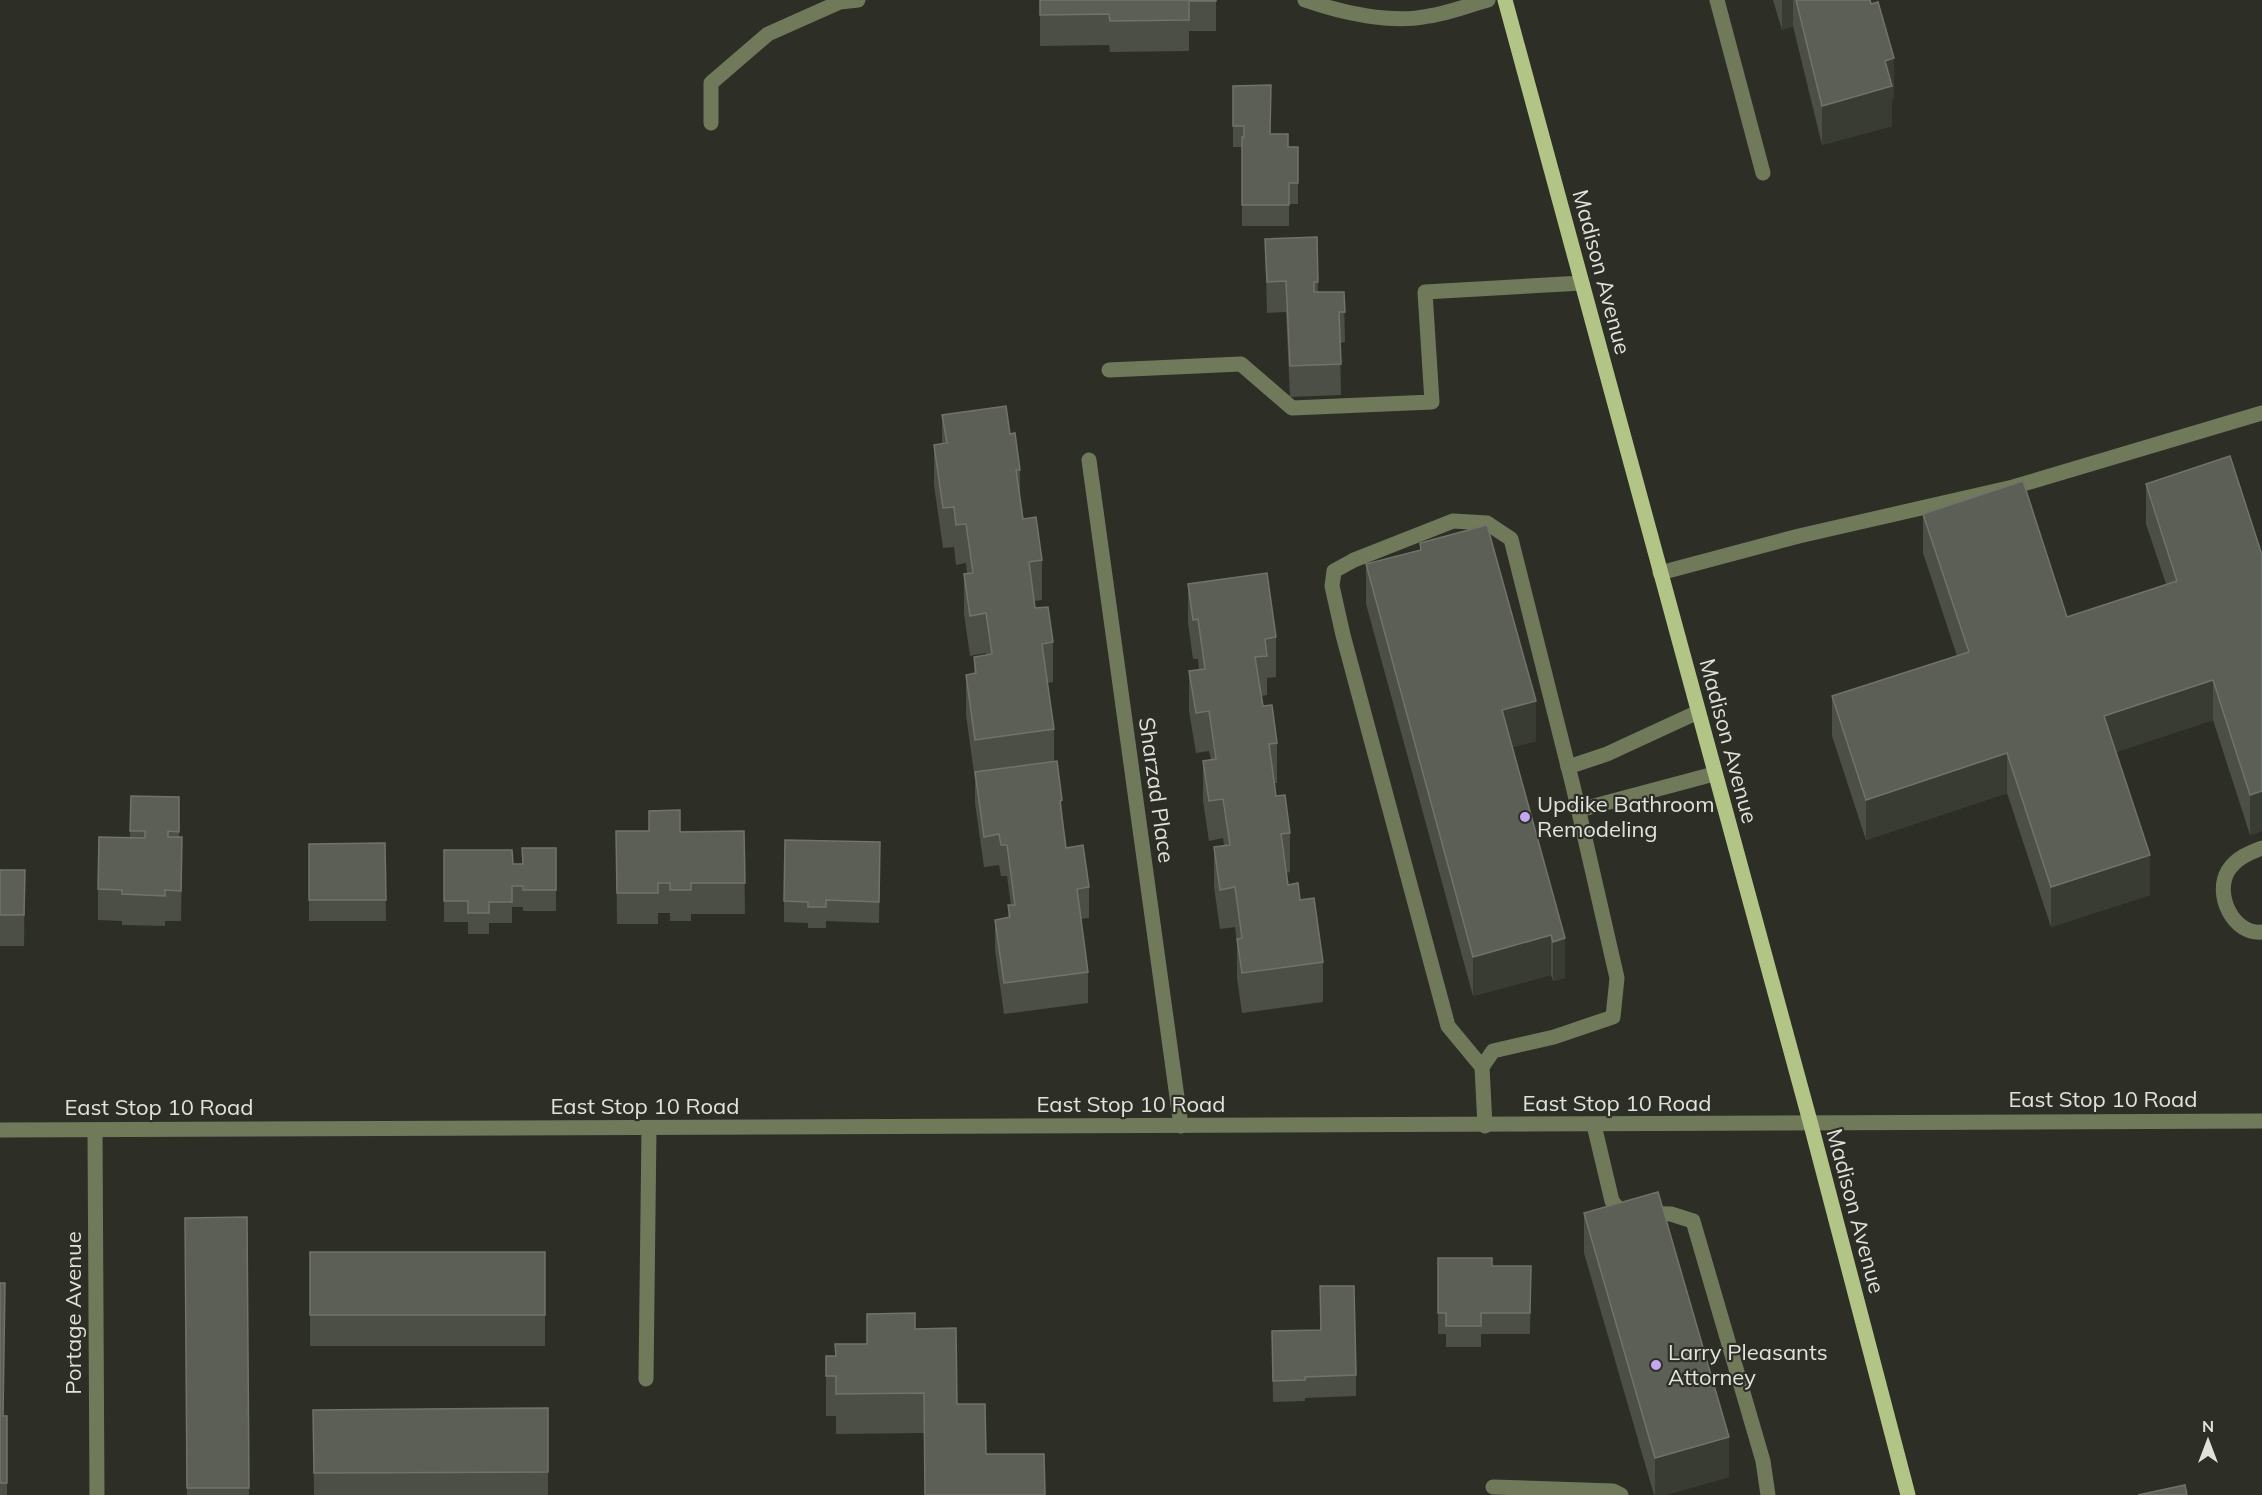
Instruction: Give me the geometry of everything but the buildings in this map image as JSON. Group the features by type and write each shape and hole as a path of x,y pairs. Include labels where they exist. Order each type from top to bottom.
{"main road":[{"name":"Madison Avenue","path":"1505,0 1811,1125 1908,1495"}],"street":[{"path":"711,123 711,83 768,34 840,2 858,0"},
{"path":"1305,0 1370,15 1403,19 1429,16 1488,0"},
{"path":"1718,0 1763,173"},
{"path":"1109,370 1240,364 1292,408 1432,402 1425,291 1582,283"},
{"path":"1660,573 1799,536 2013,487 2262,413"},
{"name":"Sharzad Place","path":"1089,460 1181,1126"},
{"path":"1482,1067 1493,1052 1554,1036 1612,1017 1617,978 1579,810 1510,539 1487,523 1453,521 1354,560 1334,572 1332,586 1342,635 1448,1026 1482,1067 1485,1126"},
{"path":"1568,766 1607,754 1698,712"},
{"path":"1579,810 1714,774"},
{"path":"2262,848 2243,855 2227,872 2225,890 2227,907 2235,923 2255,933 2262,932"},
{"name":"East Stop 10 Road","path":"0,1130 1811,1125 2262,1120"},
{"path":"1594,1125 1612,1201 1622,1213 1671,1214 1694,1221 1763,1461 1768,1495"},
{"path":"646,1379 649,1128"},
{"name":"Portage Avenue","path":"95,1130 97,1495"},
{"path":"1493,1487 1614,1491 1622,1495"}],"place":[{"name":"Updike Bathroom Remodeling","path":"1525,817"},
{"name":"Larry Pleasants Attorney","path":"1656,1365"}]}
